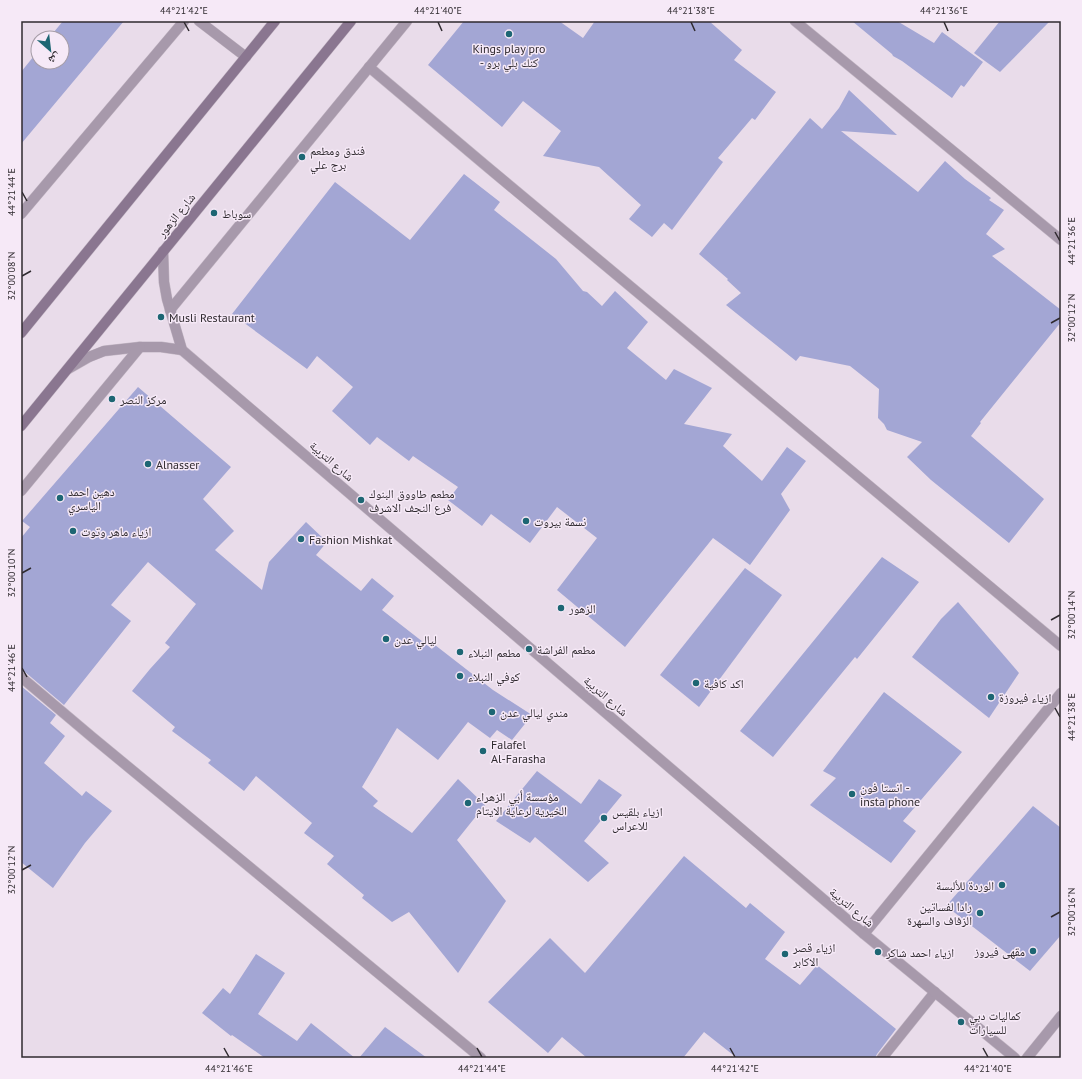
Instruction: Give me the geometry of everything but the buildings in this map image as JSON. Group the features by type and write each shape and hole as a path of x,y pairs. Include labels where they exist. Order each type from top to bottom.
{"main road":[{"path":"21,333 275,21"},
{"name":"شارع الزهور","path":"21,426 351,21"}],"street":[{"path":"21,214 184,21"},
{"path":"199,21 246,57"},
{"path":"170,310 407,21"},
{"path":"795,21 1061,240"},
{"path":"370,67 491,170 1061,646"},
{"path":"68,369 89,357 104,351 140,347 161,347 182,350 170,310 164,282 163,251"},
{"path":"21,491 140,347"},
{"name":"شارع التربية","path":"182,350 864,934 1016,1058"},
{"path":"21,677 481,1058"},
{"path":"864,934 1061,693"},
{"path":"882,1058 935,992"},
{"path":"1027,1058 1061,1016"}],"place":[{"name":"Kings play pro - كنك بلي برو","path":"509,34"},
{"name":"فندق ومطعم برج علي","path":"302,157"},
{"name":"سوباط","path":"214,213"},
{"name":"Musli Restaurant","path":"161,317"},
{"name":"مرکز النصر","path":"112,399"},
{"name":"Alnasser","path":"148,464"},
{"name":"دهين احمد الياسري","path":"60,498"},
{"name":"مطعم طاووق البنوك فرع النجف الاشرف","path":"361,500"},
{"name":"نسمة بيروت","path":"526,521"},
{"name":"ازياء ماهر وتوت","path":"73,531"},
{"name":"Fashion Mishkat","path":"301,539"},
{"name":"الزهور","path":"561,608"},
{"name":"ليالي عدن","path":"386,639"},
{"name":"مطعم الفراشة","path":"529,649"},
{"name":"مطعم النبلاء","path":"460,652"},
{"name":"كوفي النبلاء","path":"460,676"},
{"name":"اكد كافية","path":"696,683"},
{"name":"ازياء فيروزة","path":"991,697"},
{"name":"مندي ليالي عدن","path":"492,712"},
{"name":"Falafel Al-Farasha","path":"483,751"},
{"name":"انستا فون - insta phone","path":"852,794"},
{"name":"مؤسسة أبي الزهراء الخيرية لرعاية الايتام","path":"468,803"},
{"name":"ازياء بلقيس للاعراس","path":"604,818"},
{"name":"الوردة للألبسة","path":"1002,885"},
{"name":"رادا لفساتين الزفاف والسهرة","path":"980,913"},
{"name":"مقهى فيروز","path":"1033,951"},
{"name":"ازياء احمد شاكر","path":"878,952"},
{"name":"ازياء قصر الاكابر","path":"785,954"},
{"name":"كماليات دبي للسيارات","path":"961,1022"}]}
